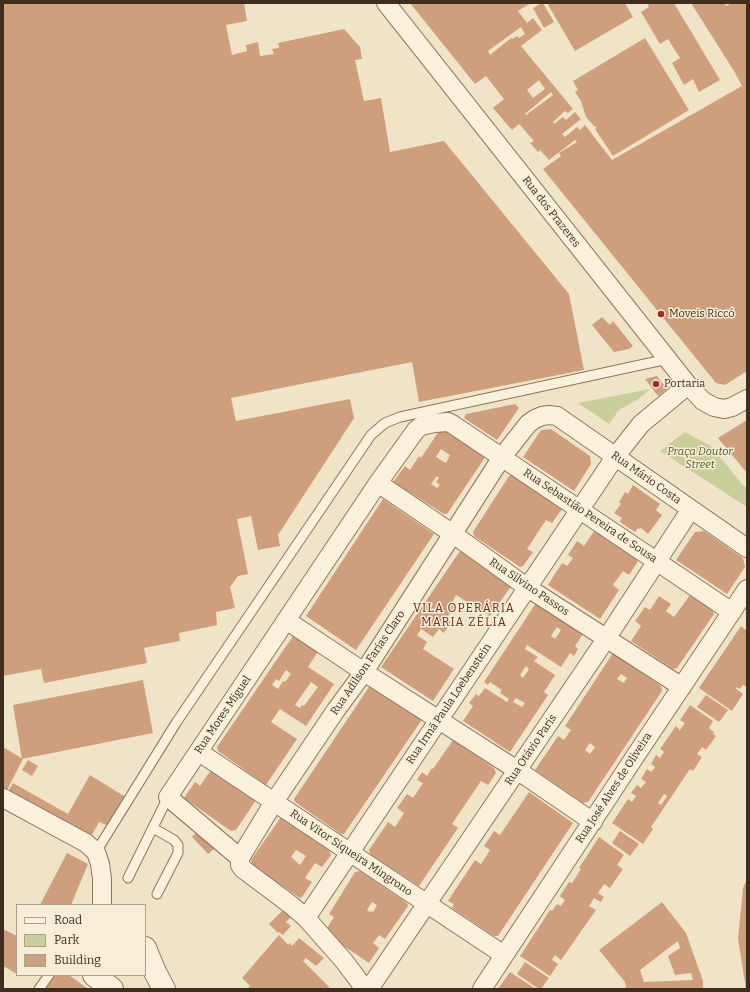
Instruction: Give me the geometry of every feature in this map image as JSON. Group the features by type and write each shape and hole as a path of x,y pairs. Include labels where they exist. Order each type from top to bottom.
{"street":[{"name":"Rua dos Prazeres","path":"386,3 688,385 704,401 714,407 724,409 732,407 747,399"},
{"name":"Rua Irmã Paula Loebenstein","path":"306,918 615,456 641,424 688,385"},
{"name":"Rua Mário Costa","path":"542,416 557,416 747,548"},
{"name":"Rua Adilson Farias Claro","path":"240,858 274,802 336,710 364,672 502,457 528,424 542,416"},
{"name":"Rua Sebastião Pereira de Sousa","path":"448,422 732,612"},
{"name":"Rua Mores Miguel","path":"168,797 378,484 419,428 435,423 448,422"},
{"name":"Rua Silvino Passos","path":"378,484 453,534 528,588 682,687"},
{"name":"Rua Otávio Paris","path":"369,989 606,639 691,509"},
{"name":"Rua José Alves de Oliveira","path":"482,989 747,589"},
{"path":"286,620 517,770 592,822"},
{"name":"Rua Vitor Siqueira Mingrono","path":"199,752 504,955"},
{"path":"168,797 240,858 240,865 243,869 306,918 344,960 366,989"},
{"path":"3,798 86,843 96,852 100,864 102,879 102,904"},
{"path":"146,950 164,989"},
{"path":"95,976 112,989"}],"lane":[{"path":"96,852 176,723 371,435 385,424 400,417 668,359"},
{"path":"128,878 168,797"},
{"path":"153,828 174,840 178,845 178,854 157,894"},
{"path":"39,989 48,976"}],"green space":[{"path":"650,389 637,400 619,410 609,424 578,403"},
{"name":"Praça Doutor Street","path":"685,432 711,446 747,490 747,507 660,451"}],"building":[{"path":"3,3 244,3 247,21 226,25 232,55 247,51 246,45 258,42 260,56 274,54 272,49 279,48 278,43 344,29 360,47 362,59 355,60 364,101 381,98 390,152 444,141 569,294 584,370 419,402 412,362 231,398 236,421 350,399 354,418 278,535 280,546 258,550 251,516 237,519 248,574 238,576 230,587 235,608 216,612 217,625 179,633 180,641 144,648 147,663 44,683 41,669 3,676"},
{"path":"410,3 531,3 518,11 527,23 533,18 542,30 521,46 573,109 568,113 565,111 553,122 554,124 563,117 566,120 575,112 581,119 562,134 565,137 577,127 580,130 585,125 612,160 742,86 691,3 725,3 726,6 732,3 747,3 747,371 725,385 716,383 543,169 561,156 559,153 577,142 575,140 549,160 540,150 538,152 530,143 534,141 519,124 512,130 493,108 504,99 486,76 475,84","holes":["521,27 525,34 519,38 517,36 512,39 511,38 490,55 488,51","539,80 545,89 533,98 527,90","551,92 553,95 526,115 525,114"]},
{"path":"542,3 554,22 544,28 533,8"},
{"path":"547,3 625,3 633,17 575,51"},
{"path":"647,3 674,3 720,80 699,92 693,79 684,85 672,63 680,58 668,39 660,44 641,12 649,7"},
{"path":"645,38 689,110 613,156 595,129 597,128 586,117 581,101 575,92 578,90 573,81"},
{"path":"602,317 610,325 613,321 633,346 629,349 614,352 592,325"},
{"name":"Portaria","path":"657,376 667,389 658,396 645,379"},
{"path":"515,404 519,408 497,440 464,418 466,414"},
{"path":"747,420 747,473 718,438"},
{"path":"441,428 484,456 484,459 447,514 444,514 393,482 405,466 410,470 419,456 421,458","holes":["441,449 450,455 446,463 436,457","437,476 439,478 436,482 440,485 437,488 431,484"]},
{"path":"551,429 590,456 591,464 574,491 523,457 541,430"},
{"path":"514,475 562,509 552,523 546,520 527,549 533,552 523,566 520,567 474,536 473,532 509,476"},
{"path":"633,485 660,504 656,510 662,515 648,534 641,528 638,528 635,532 620,522 622,518 614,513 621,504 619,502 625,492 628,494"},
{"path":"383,499 434,534 356,650 306,616"},
{"path":"595,530 637,559 637,563 629,575 623,571 613,585 619,590 600,619 548,585 562,563 567,566 573,558 568,555 577,541 584,546"},
{"path":"704,531 743,558 745,567 727,594 676,560 695,532"},
{"path":"460,551 512,585 490,616 456,595 453,601 456,604 446,619 451,622 444,633 439,629 433,637 421,629 417,635 427,642 423,649 454,669 433,701 381,667"},
{"path":"690,595 712,610 714,614 677,668 673,669 631,641 641,626 635,621 645,607 650,610 659,596 671,604 666,611 674,617"},
{"path":"536,603 583,634 575,646 578,649 574,656 570,653 561,667 527,645 525,649 538,657 534,661 555,675 544,692 548,695 510,752 463,721 473,706 469,703 476,694 479,696 485,688 507,702 509,699 500,693 502,690 490,682 488,685 484,682","holes":["557,627 561,630 555,639 551,636","526,666 529,669 523,678 520,675","516,698 525,703 522,707 513,702"]},
{"path":"741,626 747,631 747,687 743,685 740,689 735,688 743,694 732,711 699,688"},
{"path":"296,635 319,650 308,667 334,684 306,726 280,709 271,722 297,739 266,785 218,751 217,747 293,636","holes":["286,670 291,674 285,682 283,681 278,689 272,685 276,679 279,681","311,682 318,687 304,706 302,705 300,708 295,705"]},
{"path":"613,653 661,686 662,691 588,802 583,803 535,770 558,736 564,740 571,730 565,726","holes":["621,674 627,678 624,683 617,679","590,743 595,747 590,754 585,750"]},
{"path":"143,680 153,733 22,759 13,705"},
{"path":"373,686 423,718 344,834 341,834 295,802 294,799 369,687"},
{"path":"706,695 728,710 719,722 697,707"},
{"path":"690,705 713,721 709,728 716,736 706,750 702,747 697,754 702,757 693,771 690,769 651,827 653,829 643,844 612,823 628,799 632,802 636,796 631,793 637,785 641,788 646,782 641,779 647,769 651,772 655,767 651,764 656,755 660,758 664,752 660,749 676,726 680,730 685,723 680,720","holes":["664,794 667,796 661,805 658,803"]},
{"path":"453,740 494,768 496,773 488,785 481,781 452,824 458,828 419,886 370,854 369,850 388,822 395,827 404,813 397,808 407,794 413,798 423,783 417,780 422,772 427,776"},
{"path":"3,747 23,759 7,790 3,787"},
{"path":"28,760 38,766 32,776 22,770"},
{"path":"211,770 256,800 236,830 231,831 184,798 195,782 200,786"},
{"path":"90,775 127,798 109,826 99,822 88,842 5,797 13,783 68,814"},
{"path":"529,792 573,823 498,936 494,936 452,908 454,904 448,901 475,860 481,864 490,850 484,846 494,831 500,835"},
{"path":"281,817 329,850 331,855 322,867 315,863 305,878 312,882 300,898 252,865 251,860","holes":["296,850 306,856 300,865 291,857"]},
{"path":"200,829 218,846 208,854 192,837"},
{"path":"620,831 639,844 630,856 612,843"},
{"path":"599,837 624,855 617,865 623,869 610,888 604,884 598,893 604,897 601,902 594,898 589,906 596,910 561,960 555,955 552,960 558,964 550,976 520,956 550,910 552,911 557,904 561,906 565,900 560,896 569,882 572,883 581,869 579,868"},
{"path":"67,853 88,864 71,904 41,904"},
{"path":"360,871 407,903 408,906 385,939 379,935 373,943 379,948 369,963 324,933 334,917 329,914 355,872","holes":["372,902 377,905 373,912 367,910"]},
{"path":"747,879 746,989 738,939 743,888"},
{"path":"662,902 686,933 703,981 703,989 626,989 625,982 599,950","holes":["678,941 680,948 668,956 675,975 691,973 693,980 644,982 640,970"]},
{"path":"283,910 292,916 286,922 291,926 283,935 279,932 278,933 269,924"},
{"path":"3,929 16,936 16,973 3,966"},
{"path":"279,935 288,945 290,943 292,946 299,938 324,958 316,966 306,958 303,961 331,989 247,989 250,986 242,978"},
{"path":"525,962 549,978 541,989 517,974"},
{"path":"510,972 516,976 536,989 498,989"},
{"path":"54,976 70,976 88,989 49,989 46,987"}],"place":[{"name":"Moveis Riccó","path":"661,314"},
{"name":"Portaria","path":"656,384"}],"district":[{"name":"VILA OPERÁRIA MARIA ZÉLIA","path":"464,616"}]}
